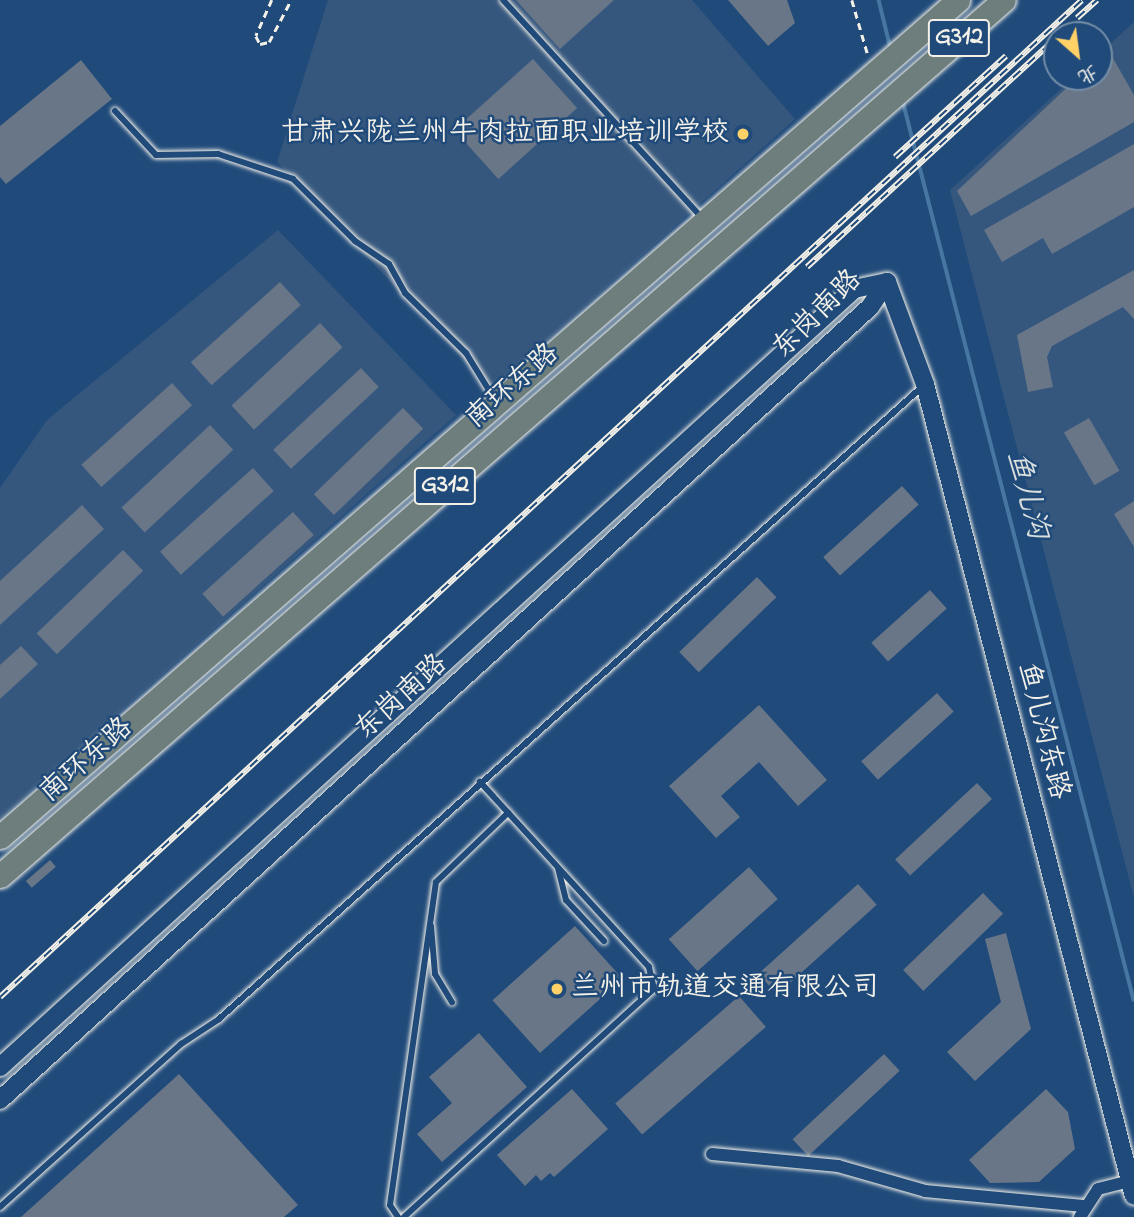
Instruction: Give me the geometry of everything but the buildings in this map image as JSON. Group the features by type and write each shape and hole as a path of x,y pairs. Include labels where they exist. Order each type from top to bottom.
{"highway":[{"name":"南环东路","path":"0,837 958,0"},
{"name":"南环东路","path":"0,876 889,96 1003,0"},
{"path":"226,639 246,661"}],"street":[{"name":"鱼儿沟东路","path":"887,282 925,384 1132,1188"},
{"name":"东岗南路","path":"0,1067 854,289 887,282"},
{"name":"东岗南路","path":"0,1100 870,307 887,282"},
{"path":"712,1154 838,1166 925,1191 1082,1212 1098,1189 1132,1188"}],"lane":[{"path":"503,0 705,220"},
{"path":"116,111 156,155 218,154 293,179 355,241 389,264 405,293 466,353 496,402"},
{"path":"0,1207 181,1044 219,1019 925,384"},
{"path":"404,1217 652,996 655,981 649,967 480,782"},
{"path":"398,1217 390,1205 436,882 508,813"},
{"path":"558,867 566,900 604,941"},
{"path":"430,921 435,974 452,1002"}],"path":[{"path":"272,0 256,36 262,45 291,0"},
{"path":"852,0 877,68"}],"shaded area":[{"path":"328,0 692,0 795,119 492,389 277,162"},
{"path":"1134,22 1134,898 950,190 1059,91 1113,91 1113,41"},
{"path":"278,230 456,415 0,818 0,488 47,420"}],"waterway":[{"name":"鱼儿沟","path":"879,0 891,49"},
{"name":"鱼儿沟","path":"903,101 1134,1000"}],"railway":[{"path":"0,997 1082,0"},
{"path":"1077,18 1097,0"},
{"path":"807,267 1043,50"},
{"path":"895,157 1006,56"}],"place":[{"name":"甘肃兴陇兰州牛肉拉面职业培训学校","path":"743,134"},
{"name":"兰州市轨道交通有限公司","path":"557,989"}]}
